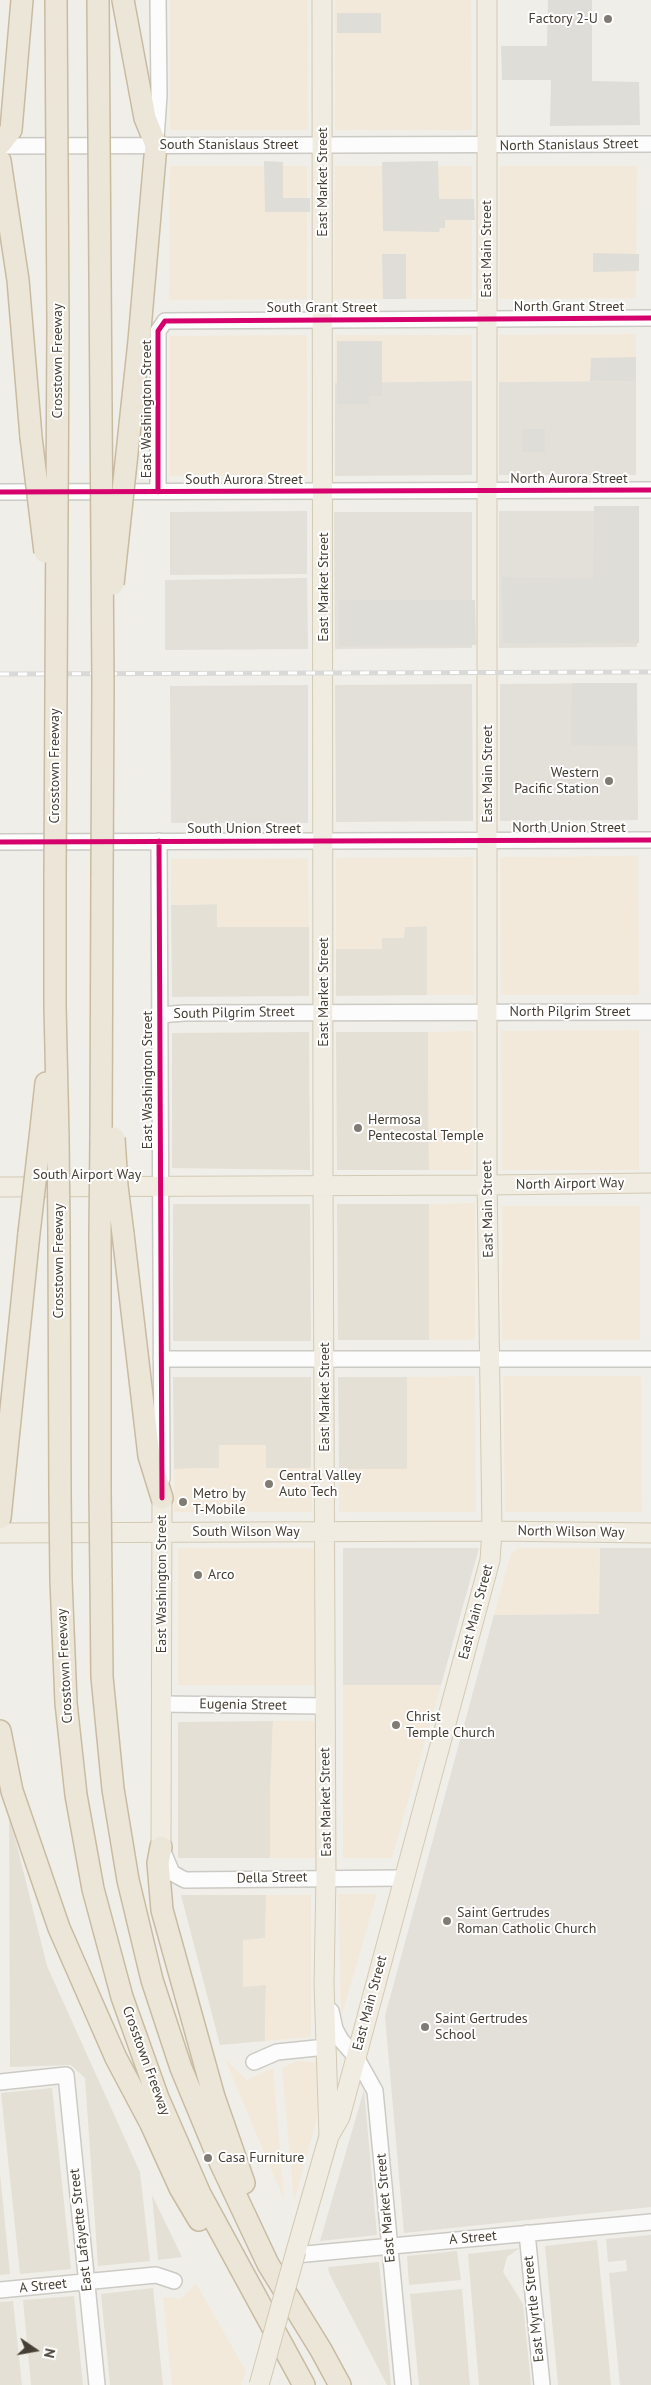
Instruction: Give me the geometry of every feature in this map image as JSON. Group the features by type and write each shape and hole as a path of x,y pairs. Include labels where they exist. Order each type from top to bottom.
{"highway":[{"path":"0,145 11,130 22,0"},
{"name":"Crosstown Freeway","path":"56,0 58,325 55,1006 49,1137 59,1232 61,1580 66,1703 76,1795 93,1889 122,1997 158,2098 200,2194 304,2385"},
{"path":"98,0 103,683 102,997 112,1071 100,1234 100,1580 102,1677 113,1789 132,1898 152,1980 181,2068 200,2118 268,2264 321,2350 340,2385"},
{"path":"103,683 156,145 145,118 123,0"},
{"path":"0,161 18,280 31,437 56,639"},
{"path":"0,1518 29,1233 49,1137"},
{"path":"108,1138 117,1186 149,1456 162,1498"},
{"path":"0,1731 10,1784 21,1820 59,1928 94,2011 116,2058 151,2124 180,2188 224,2260 243,2276"},
{"path":"161,1847 158,1863 162,1910 214,2097 252,2204 258,2244"}],"main road":[{"name":"East Market Street","path":"322,0 326,1877 324,1984 329,2136"},
{"name":"East Main Street","path":"258,2385 329,2136 340,2117 490,1560 492,1531 489,1359 487,0"},
{"name":"North Airport Way","path":"489,1185 651,1183"},
{"name":"South Airport Way","path":"0,1187 489,1185"},
{"name":"East Washington Street","path":"161,1847 162,1498"},
{"name":"South Wilson Way","path":"0,1533 492,1531"},
{"name":"North Wilson Way","path":"492,1531 651,1533"}],"street":[{"path":"156,145 159,95 158,0"},
{"name":"South Stanislaus Street","path":"0,145 323,144 488,146"},
{"name":"North Stanislaus Street","path":"488,146 651,144"},
{"name":"South Grant Street","path":"159,327 170,319 487,318"},
{"name":"North Grant Street","path":"487,318 651,318"},
{"name":"East Washington Street","path":"158,492 159,327"},
{"name":"North Aurora Street","path":"488,490 651,490"},
{"name":"South Aurora Street","path":"0,492 488,490"},
{"name":"South Union Street","path":"0,842 488,839"},
{"name":"North Union Street","path":"488,839 651,840"},
{"name":"East Washington Street","path":"160,841 162,1498"},
{"name":"South Pilgrim Street","path":"160,1015 324,1012 489,1012"},
{"name":"North Pilgrim Street","path":"489,1012 651,1012"},
{"path":"161,1359 651,1359"},
{"name":"Eugenia Street","path":"161,1704 325,1706"},
{"name":"Della Street","path":"161,1847 172,1873 185,1880 326,1877 403,1878"},
{"name":"East Market Street","path":"324,1984 335,2028 341,2040 356,2057 375,2091 403,2385"},
{"path":"254,2062 277,2052 326,2047"},
{"name":"East Lafayette Street","path":"0,2082 66,2075 97,2385"},
{"name":"A Street","path":"296,2254 651,2222"},
{"name":"East Myrtle Street","path":"527,2233 542,2385"},
{"name":"A Street","path":"0,2290 156,2274 174,2281"}],"shaded area":[{"path":"170,0 308,0 308,130 170,130"},
{"path":"335,0 471,0 472,130 335,130"},
{"path":"548,0 592,0 592,81 639,82 640,125 550,126 551,80 502,80 501,46 547,46"},
{"path":"337,13 381,13 381,33 337,33"},
{"path":"264,161 283,162 283,198 310,198 310,212 265,212"},
{"path":"438,161 439,199 474,199 475,220 445,220 445,228 440,228 439,232 383,231 382,162"},
{"path":"170,166 307,166 307,299 169,300"},
{"path":"335,166 472,166 472,299 334,299"},
{"path":"500,166 637,166 636,298 499,299"},
{"path":"593,253 639,254 639,271 593,272"},
{"path":"382,254 406,254 406,299 383,299"},
{"path":"636,334 636,381 499,382 499,335"},
{"path":"307,335 307,476 170,476 170,336"},
{"path":"335,335 472,335 472,381 335,383"},
{"path":"337,341 382,341 382,396 369,396 369,404 337,404"},
{"path":"636,357 636,381 590,381 591,358"},
{"path":"472,381 472,475 335,476 335,383"},
{"path":"636,381 636,475 499,475 499,382"},
{"path":"523,429 545,429 545,452 522,452"},
{"path":"594,506 639,506 639,643 503,643 502,577 593,579"},
{"path":"307,511 307,574 170,575 170,512"},
{"path":"499,511 636,511 637,647 499,648"},
{"path":"334,512 472,512 472,648 335,649"},
{"path":"307,578 308,649 165,650 165,580"},
{"path":"339,600 475,600 476,645 339,646"},
{"path":"572,683 637,683 637,747 571,745"},
{"path":"637,683 638,820 500,821 500,684"},
{"path":"472,684 473,821 336,822 335,685"},
{"path":"308,685 308,823 171,823 170,686"},
{"path":"638,856 639,995 501,995 500,857"},
{"path":"473,857 474,995 427,995 427,926 405,927 404,938 382,938 382,949 336,949 336,858"},
{"path":"308,858 309,927 217,927 217,904 171,905 171,859"},
{"path":"217,904 217,927 309,927 309,996 172,997 171,905"},
{"path":"427,926 427,995 336,996 336,949 382,949 382,938 404,927"},
{"path":"639,1030 639,1170 502,1170 501,1031"},
{"path":"474,1031 474,1170 429,1170 428,1032"},
{"path":"309,1032 310,1170 172,1168 172,1033"},
{"path":"336,1032 428,1032 429,1170 337,1170"},
{"path":"475,1203 475,1340 429,1340 429,1204"},
{"path":"173,1204 310,1204 311,1341 173,1341"},
{"path":"337,1204 429,1204 429,1340 338,1340"},
{"path":"502,1206 640,1206 640,1340 502,1340"},
{"path":"475,1376 476,1512 339,1512 339,1469 407,1469 407,1377"},
{"path":"503,1376 641,1376 642,1512 505,1512"},
{"path":"173,1377 311,1377 311,1468 266,1468 265,1445 219,1445 219,1468 174,1469"},
{"path":"338,1377 407,1377 407,1469 339,1469"},
{"path":"219,1445 266,1445 266,1468 311,1468 312,1512 174,1512 174,1469 219,1468"},
{"path":"178,1548 316,1548 316,1685 178,1685"},
{"path":"343,1548 479,1548 441,1685 343,1685"},
{"path":"518,1548 600,1548 599,1614 494,1615 511,1554"},
{"path":"600,1548 651,1548 651,2207 404,2233 385,2016 494,1615 599,1614"},
{"path":"343,1685 441,1685 392,1858 343,1858"},
{"path":"273,1721 270,1858 178,1858 178,1722"},
{"path":"273,1721 316,1721 316,1858 270,1858 270,1789"},
{"path":"9,1814 47,1966 140,2172 150,2261 98,2266 85,2078 71,2065 10,2067"},
{"path":"338,1894 377,1894 341,2018 339,1930"},
{"path":"181,1895 266,1895 266,1938 243,1941 243,1986 266,1984 265,2041 220,2045"},
{"path":"266,1895 311,1895 311,2037 265,2041 266,1985 243,1987 243,1940 265,1938"},
{"path":"225,2059 247,2080 273,2068 284,2200"},
{"path":"297,2061 323,2063 316,2122 294,2202 282,2068"},
{"path":"52,2088 71,2269 20,2274 1,2093"},
{"path":"364,2090 377,2235 320,2241"},
{"path":"0,2173 10,2274 0,2275"},
{"path":"152,2195 182,2257 158,2260"},
{"path":"651,2235 651,2385 620,2385 609,2273 627,2271 626,2260 608,2262 606,2239"},
{"path":"597,2240 611,2385 558,2385 545,2246"},
{"path":"520,2248 507,2257 503,2272 523,2304 531,2385 479,2385 468,2254"},
{"path":"457,2251 461,2280 409,2285 407,2256"},
{"path":"379,2262 391,2385 387,2385 329,2273 328,2267"},
{"path":"196,2283 246,2371 241,2385 172,2385 163,2297 181,2299"},
{"path":"153,2288 163,2385 110,2385 101,2294"},
{"path":"462,2289 470,2385 419,2385 410,2294"},
{"path":"74,2296 83,2385 31,2385 23,2300"},
{"path":"13,2301 22,2385 0,2385 0,2302"}],"railway":[{"path":"0,674 651,672"}],"cycle path":[{"path":"158,492 158,331 165,321 651,318"},
{"path":"0,492 651,490"},
{"path":"0,842 651,840"},
{"path":"159,841 162,1498"}],"place":[{"name":"Factory 2-U","path":"608,19"},
{"name":"Western Pacific Station","path":"609,781"},
{"name":"Hermosa Pentecostal Temple","path":"358,1128"},
{"name":"Central Valley Auto Tech","path":"269,1484"},
{"name":"Metro by T-Mobile","path":"183,1502"},
{"name":"Arco","path":"198,1575"},
{"name":"Christ Temple Church","path":"396,1725"},
{"name":"Saint Gertrudes Roman Catholic Church","path":"447,1921"},
{"name":"Saint Gertrudes School","path":"425,2027"},
{"name":"Casa Furniture","path":"208,2158"}]}
